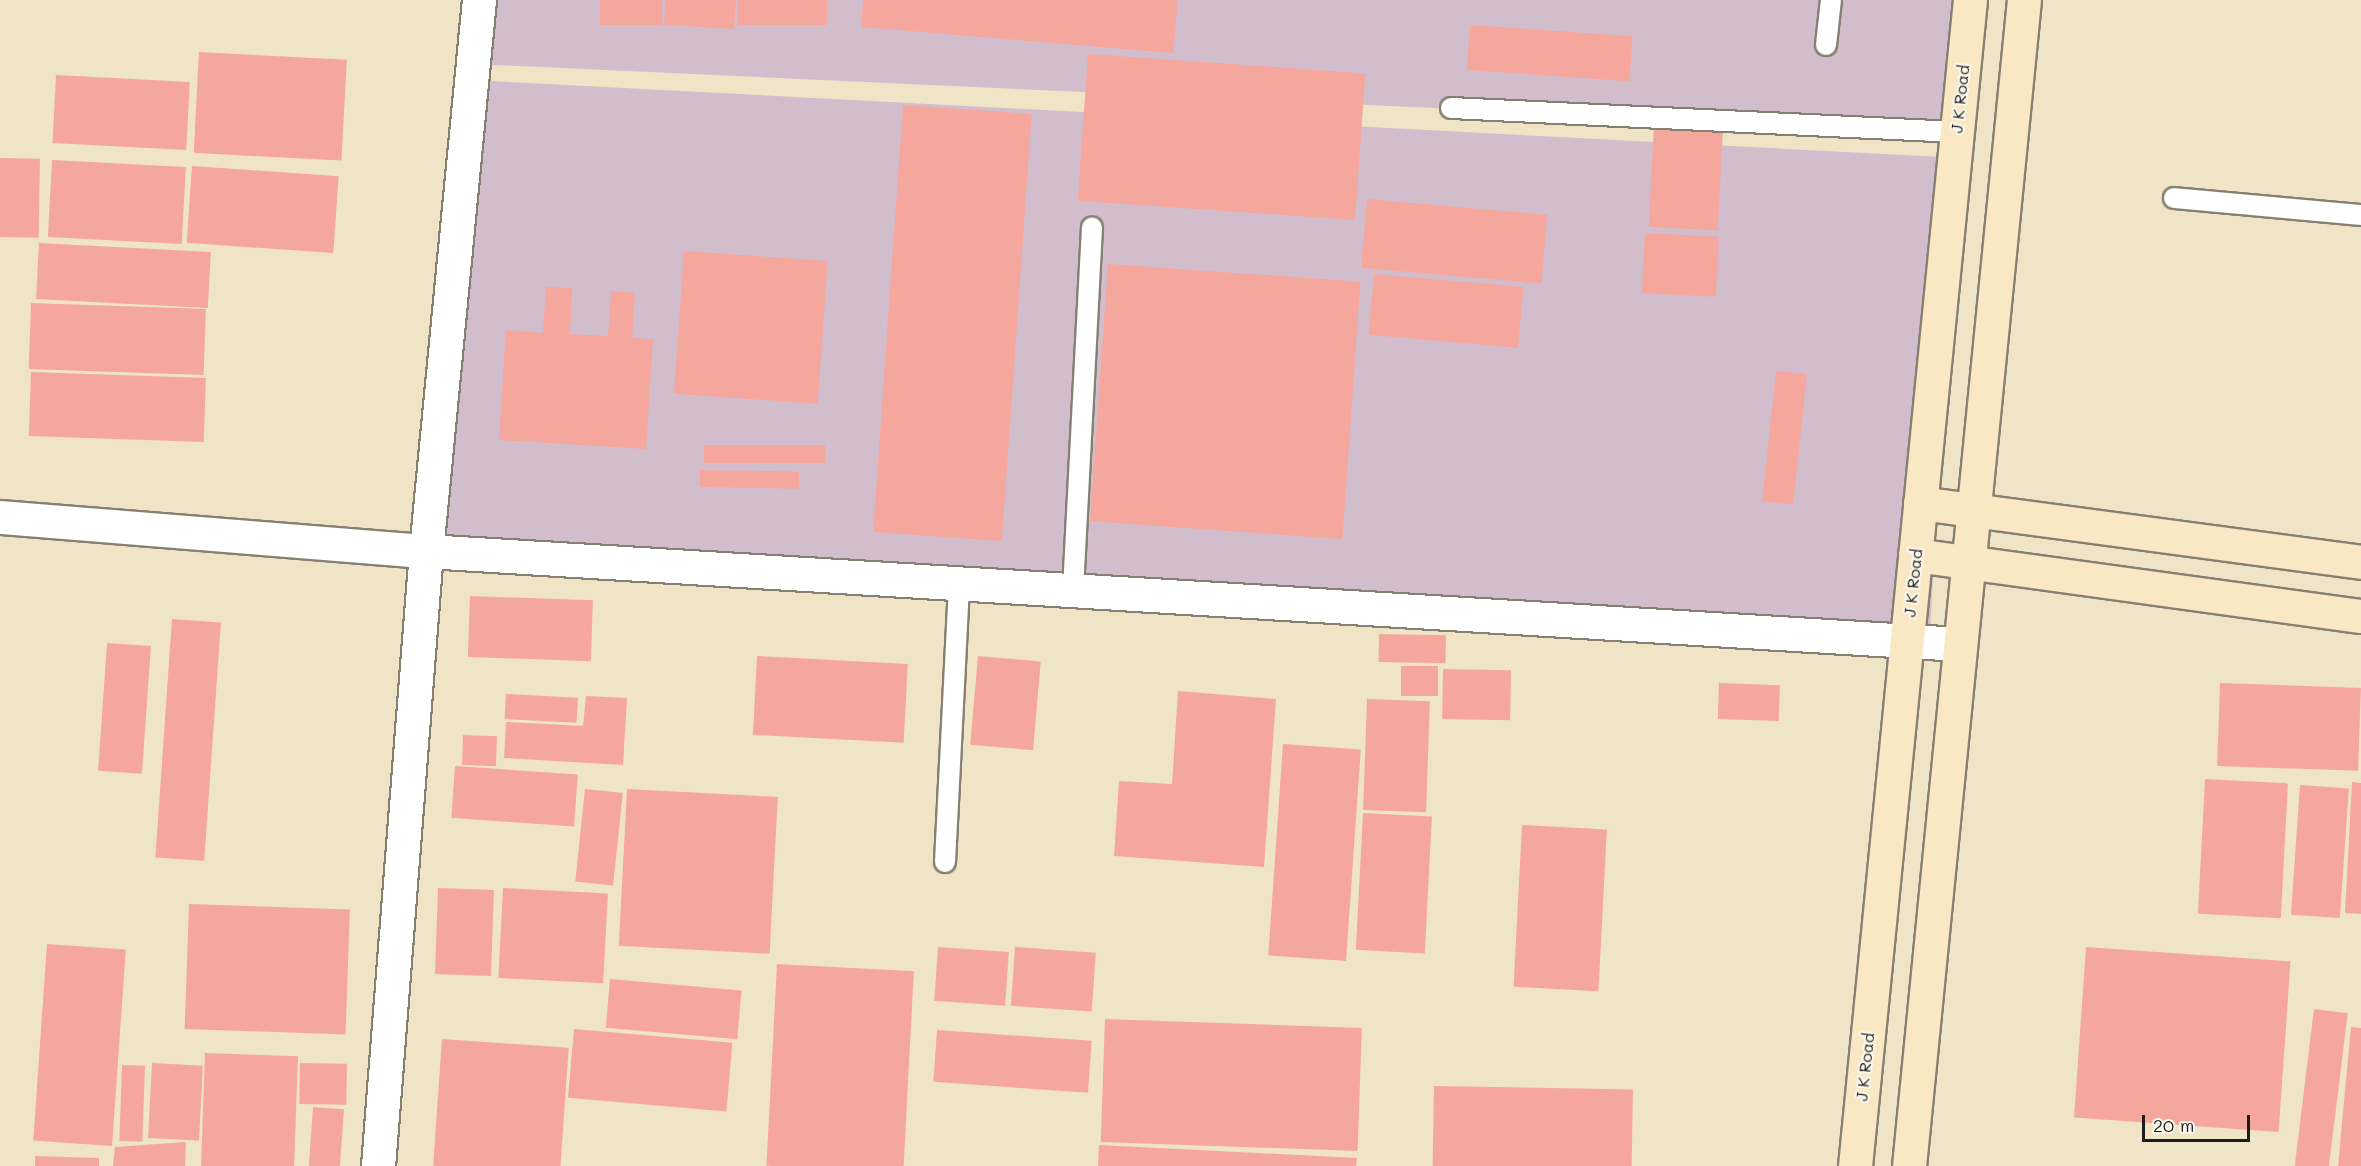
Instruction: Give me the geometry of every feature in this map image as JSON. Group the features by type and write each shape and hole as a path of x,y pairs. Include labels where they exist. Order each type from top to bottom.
{"main road":[{"name":"J K Road","path":"1855,1166 1970,0"},
{"path":"1910,1166 2024,0"},
{"path":"1920,503 1974,507 2361,562"},
{"path":"1915,555 1969,560 2361,616"}],"street":[{"path":"378,1166 426,551 479,0"},
{"path":"0,517 426,551 1960,644"}],"lane":[{"path":"1826,45 1831,0"},
{"path":"1451,108 1957,132"},
{"path":"2174,198 2361,215"},
{"path":"1073,590 1092,227"},
{"path":"945,862 959,583"}],"shaded area":[{"path":"479,0 1957,0 1957,132 473,64"},
{"path":"471,80 1955,158 1930,630 446,552"}],"building":[{"path":"600,0 662,0 662,25 600,25"},
{"path":"665,0 736,0 734,29 664,25"},
{"path":"738,0 827,0 827,25 738,25"},
{"path":"863,0 1178,0 1173,53 861,27"},
{"path":"1470,25 1633,36 1629,81 1467,70"},
{"path":"199,52 347,60 342,161 194,153"},
{"path":"1088,54 1365,73 1355,220 1078,201"},
{"path":"56,75 190,82 186,150 52,143"},
{"path":"903,105 1032,114 1002,541 873,532"},
{"path":"1654,127 1723,131 1718,230 1649,227"},
{"path":"0,158 40,159 39,238 0,237"},
{"path":"52,160 186,167 182,244 48,237"},
{"path":"192,166 339,176 333,253 187,243"},
{"path":"1367,199 1547,215 1541,284 1361,268"},
{"path":"1645,233 1719,237 1716,297 1642,293"},
{"path":"39,243 211,252 208,308 36,299"},
{"path":"684,251 828,261 818,404 674,394"},
{"path":"1108,264 1360,282 1342,539 1090,521"},
{"path":"1374,274 1523,287 1518,348 1369,335"},
{"path":"546,287 572,288 570,334 608,336 611,291 635,293 632,338 653,339 646,449 499,440 506,330 543,333"},
{"path":"31,303 206,309 204,375 29,369"},
{"path":"1776,371 1807,374 1793,505 1762,501"},
{"path":"31,372 206,378 204,442 29,436"},
{"path":"704,445 825,445 825,463 704,463"},
{"path":"700,470 799,472 799,489 700,487"},
{"path":"470,596 593,600 591,661 468,657"},
{"path":"172,619 221,622 204,861 155,857"},
{"path":"1379,634 1446,635 1446,663 1379,662"},
{"path":"107,643 151,646 142,774 98,771"},
{"path":"757,656 908,664 904,743 753,735"},
{"path":"978,656 1041,661 1033,750 970,745"},
{"path":"1401,666 1438,666 1438,696 1401,696"},
{"path":"1443,669 1511,670 1510,720 1442,719"},
{"path":"1719,683 1780,685 1779,721 1718,719"},
{"path":"2220,683 2361,688 2358,771 2217,766"},
{"path":"1178,691 1276,699 1264,867 1114,856 1119,781 1172,784"},
{"path":"506,694 578,698 577,723 505,719"},
{"path":"586,696 627,698 623,765 504,758 506,722 583,726"},
{"path":"1367,699 1430,701 1426,812 1363,810"},
{"path":"463,735 497,736 496,766 462,765"},
{"path":"1283,744 1361,749 1346,961 1268,955"},
{"path":"455,766 578,775 574,826 451,818"},
{"path":"2205,779 2288,783 2281,918 2198,914"},
{"path":"2352,782 2361,783 2361,914 2345,913"},
{"path":"2300,785 2349,788 2340,918 2291,915"},
{"path":"585,789 623,793 613,885 575,881"},
{"path":"627,789 778,797 770,954 619,946"},
{"path":"1363,813 1432,817 1425,953 1356,950"},
{"path":"1522,825 1607,829 1598,991 1514,987"},
{"path":"438,888 494,890 491,976 435,974"},
{"path":"503,888 608,893 603,983 498,978"},
{"path":"189,904 350,910 346,1035 185,1029"},
{"path":"47,944 126,950 112,1146 33,1141"},
{"path":"938,947 1009,952 1005,1006 934,1001"},
{"path":"1015,947 1096,953 1092,1012 1011,1006"},
{"path":"2086,947 2291,961 2279,1132 2074,1118"},
{"path":"777,964 914,971 904,1166 766,1166"},
{"path":"610,979 741,991 737,1039 606,1028"},
{"path":"2314,1009 2348,1013 2329,1166 2295,1166"},
{"path":"1105,1019 1362,1028 1358,1151 1101,1142"},
{"path":"2351,1027 2361,1028 2361,1166 2338,1166"},
{"path":"574,1029 732,1043 726,1112 568,1098"},
{"path":"937,1030 1092,1041 1088,1093 933,1082"},
{"path":"442,1039 569,1048 560,1166 433,1166"},
{"path":"205,1053 298,1056 294,1166 201,1166"},
{"path":"152,1063 203,1066 199,1141 148,1138"},
{"path":"300,1063 347,1064 346,1105 299,1104"},
{"path":"122,1065 145,1066 142,1142 119,1141"},
{"path":"1434,1086 1633,1089 1632,1166 1433,1166"},
{"path":"313,1107 344,1109 340,1166 309,1166"},
{"path":"186,1142 185,1166 113,1166 115,1147"},
{"path":"1099,1145 1357,1158 1356,1166 1098,1166"},
{"path":"35,1156 99,1158 99,1166 35,1166"}]}
